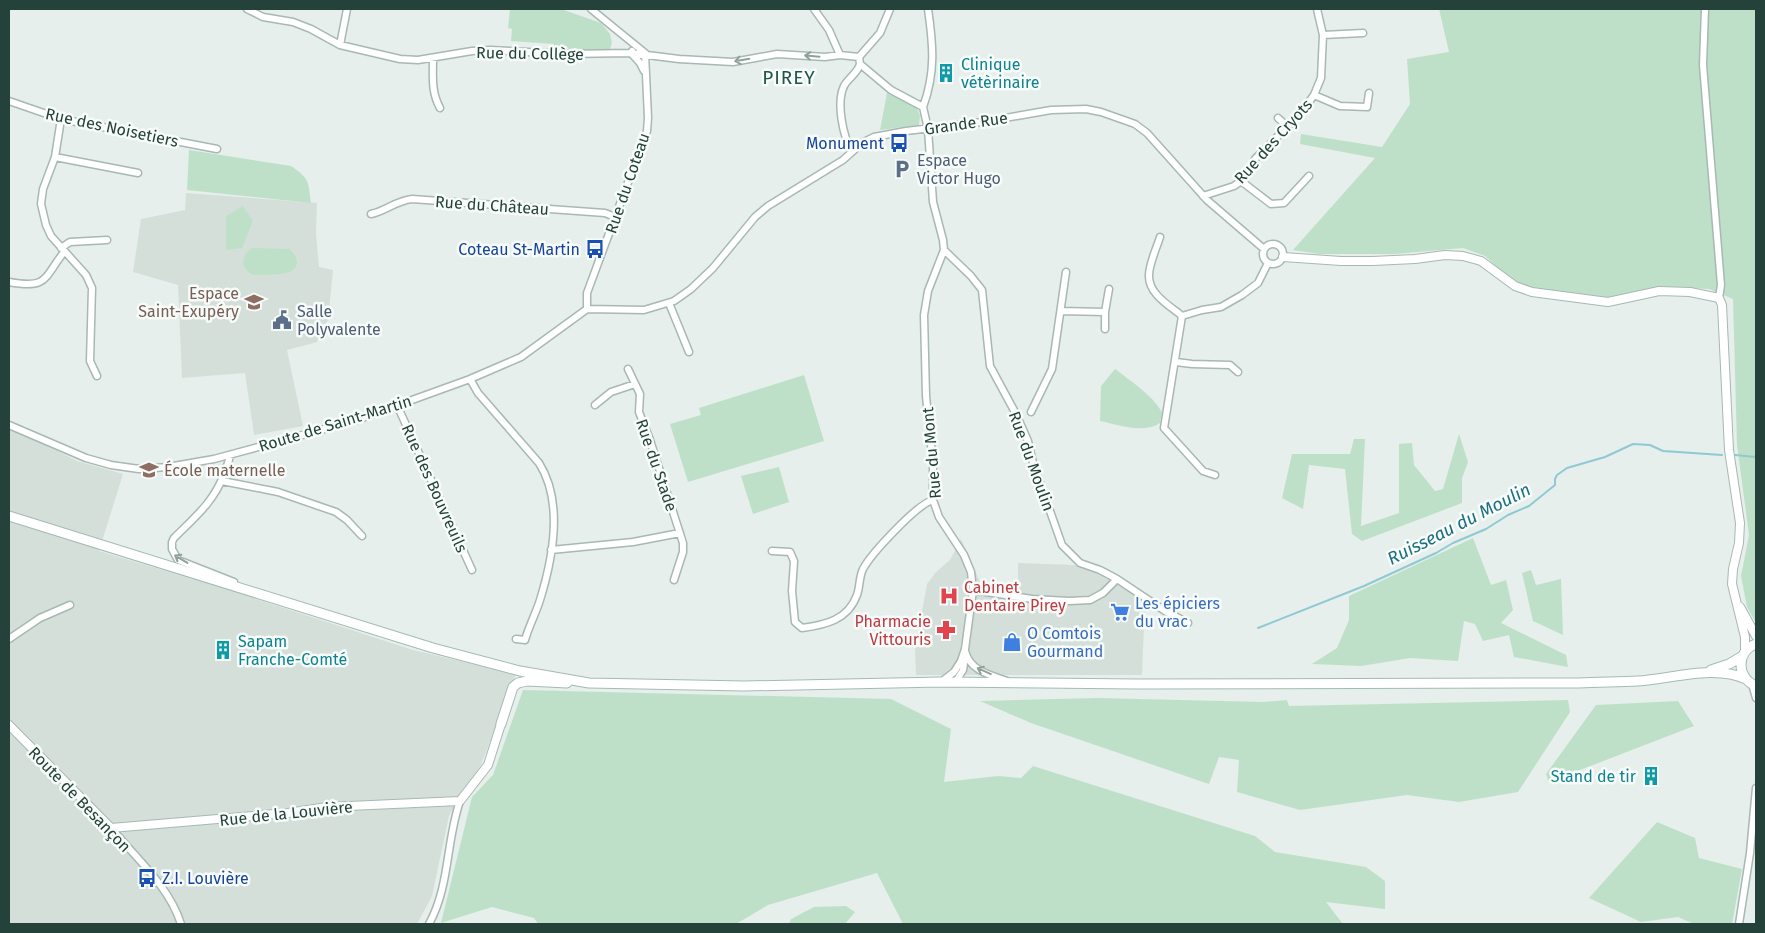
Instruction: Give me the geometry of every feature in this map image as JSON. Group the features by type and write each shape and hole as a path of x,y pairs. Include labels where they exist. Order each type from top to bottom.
{"main road":[{"path":"9,516 442,650 520,670 589,683"},
{"path":"1697,674 1725,666 1756,644"},
{"path":"1743,654 1741,669 1751,683"},
{"path":"501,724 513,687 518,683 527,681 744,686 940,682 1579,683 1639,681 1697,674 1730,673 1751,683"}],"street":[{"path":"340,45 347,9"},
{"path":"591,9 645,54"},
{"path":"814,9 829,30 840,55"},
{"path":"852,151 845,138 842,119 842,91 845,84 858,70 859,60 880,33 890,9"},
{"path":"928,9 933,42 933,64 923,107 928,129 932,202 944,250"},
{"name":"Rue des Cryots","path":"1203,196 1234,186 1241,181 1250,172 1256,159 1301,113 1314,95 1321,78 1323,35 1318,9"},
{"path":"1705,9 1703,65 1721,285 1719,298 1722,305 1729,450 1740,523 1739,543 1733,568 1732,584 1745,636 1743,654"},
{"name":"Rue du Collège","path":"252,10 264,17 293,22 311,29 340,45 418,60 490,50 564,54 631,53 679,59 733,62 777,54 825,57 840,55 859,60"},
{"path":"1323,35 1363,32"},
{"path":"632,43 633,49 631,53 640,63 646,74"},
{"name":"Rue du Coteau","path":"587,309 587,293 647,130 645,54"},
{"path":"434,58 433,91 440,108"},
{"path":"859,60 891,90 923,107"},
{"name":"Rue des Cryots","path":"1314,95 1340,106 1367,107 1369,93"},
{"name":"Rue des Noisetiers","path":"9,101 61,119 217,148"},
{"name":"Grande Rue","path":"587,309 644,310 669,303 691,289 712,268 755,217 768,206 843,160 862,142 874,137 906,131 1051,110 1086,109 1101,112 1135,124 1147,133 1203,196 1264,249"},
{"path":"1278,118 1288,127"},
{"path":"61,119 55,157 43,189 41,204 51,236 86,275 92,288 90,361 97,376"},
{"path":"55,157 138,173"},
{"path":"1241,181 1271,204 1284,202 1309,176"},
{"name":"Rue du Château","path":"370,214 380,212 394,203 412,199 605,213 615,217"},
{"path":"1160,237 1149,275 1154,290 1160,298 1182,316"},
{"path":"9,282 27,285 37,284 45,279 62,250 70,242 107,240"},
{"path":"1276,244 1283,250 1283,257 1277,263 1268,262 1263,255 1264,249 1269,245 1276,244"},
{"name":"Rue du Mont","path":"944,250 928,291 924,315 926,396 933,464 933,500 939,517 964,555 971,572 973,590 963,670 955,682"},
{"name":"Rue du Moulin","path":"944,250 971,276 982,290 990,366 1028,441 1033,463 1062,545 1080,563 1100,570 1117,579 1165,611 1188,623"},
{"path":"1283,257 1373,261 1415,260 1445,255 1463,256 1481,261 1515,286 1532,292 1608,302 1659,291 1690,292 1719,298"},
{"path":"1182,316 1221,307 1242,296 1258,283 1268,262"},
{"path":"1031,412 1052,369 1066,272"},
{"path":"1105,329 1105,312 1109,289"},
{"path":"669,303 689,352"},
{"name":"Route de Saint-Martin","path":"9,425 86,458 111,465 139,469 168,467 230,455 354,421 470,379 521,357 587,309"},
{"path":"1061,311 1105,312"},
{"path":"1182,316 1164,428 1203,471 1215,475"},
{"path":"1176,362 1230,365 1238,372"},
{"name":"Rue du Stade","path":"628,369 641,401 639,412 683,543 674,580"},
{"path":"470,379 478,393 539,464 550,485 554,508 551,550 540,602 525,640 516,639"},
{"path":"595,405 611,392 635,384"},
{"name":"Rue des Bouvreuils","path":"397,405 472,570"},
{"path":"230,455 222,481 215,494 202,512 174,538 172,549 178,560 274,598"},
{"path":"222,481 278,492 336,512 345,518 362,536"},
{"path":"772,551 790,552 794,561 792,590 795,622 802,628 826,624 841,617 853,605 858,594 862,571 871,559 907,519 927,502 933,500"},
{"path":"551,550 633,542 680,533"},
{"path":"973,590 1032,600 1090,600 1103,593 1117,579"},
{"path":"1735,597 1756,636"},
{"path":"9,639 40,618 70,605"},
{"path":"940,682 958,666 965,650"},
{"path":"965,650 970,662 976,668 1013,683"},
{"path":"1751,683 1756,698"},
{"path":"430,924 443,889 453,821 460,801 488,765 501,724"},
{"name":"Route de Besançon","path":"9,725 111,828 164,889 173,904 181,924"},
{"path":"1739,924 1750,853 1756,788"},
{"name":"Rue de la Louvière","path":"111,828 288,813 327,807 460,801"}],"shaded area":[{"name":"Espace Saint-Exupéry","path":"186,193 317,203 316,234 319,267 333,270 328,320 317,342 287,350 303,426 254,435 245,373 182,378 178,285 133,272 141,219 185,210"},
{"path":"9,426 77,461 123,474 99,551 226,589 413,650 516,674 481,765 461,794 449,816 432,896 417,924 9,924"},
{"path":"961,539 980,582 1018,588 1018,563 1074,565 1100,575 1145,601 1142,675 916,675 915,650 927,584 936,572 950,560"}],"green space":[{"path":"510,9 561,9 601,23 610,34 612,43 610,49 554,50 554,44 511,41 512,29 508,28"},
{"path":"1439,9 1756,9 1756,623 1747,607 1741,576 1749,535 1737,445 1733,299 1709,289 1664,287 1605,298 1542,291 1513,282 1485,256 1463,248 1395,254 1319,254 1293,250 1375,158 1300,144 1301,134 1382,147 1410,104 1407,59 1449,52"},
{"path":"887,93 916,106 920,116 919,125 880,130"},
{"path":"189,150 291,166 302,174 307,181 311,203 187,190"},
{"path":"243,206 253,221 242,248 226,250 226,216"},
{"path":"252,248 289,249 296,258 296,267 292,271 280,274 254,275 249,273 243,262 245,254"},
{"path":"1115,369 1141,389 1158,406 1162,412 1160,423 1147,428 1139,428 1100,421 1101,386"},
{"path":"804,375 824,441 688,482 670,424 701,415 699,408"},
{"path":"1459,434 1468,462 1462,478 1462,503 1362,541 1352,534 1345,469 1309,465 1303,509 1282,498 1292,454 1350,454 1354,439 1365,439 1361,526 1399,513 1399,444 1412,443 1414,465 1435,491 1443,489"},
{"path":"779,467 789,502 753,514 741,476"},
{"path":"1473,538 1491,585 1506,580 1513,610 1501,623 1566,655 1568,667 1514,657 1509,635 1483,641 1475,624 1464,621 1458,661 1410,658 1361,666 1312,664 1337,648 1349,620 1349,596"},
{"path":"1531,570 1536,585 1561,579 1563,635 1533,621 1522,573"},
{"path":"523,690 891,699 951,729 944,782 998,776 1021,778 1033,766 1255,836 1275,852 1366,867 1385,881 1385,909 1326,902 1343,924 903,924 877,873 768,905 736,924 538,924 534,918 492,907 441,923 472,797 493,775"},
{"path":"1097,698 1264,702 1287,700 1289,706 1568,700 1570,712 1518,792 1459,802 1407,795 1300,810 1237,792 1239,760 1219,757 1209,784 1031,723 980,701"},
{"path":"1678,701 1694,726 1549,782 1546,774 1596,705"},
{"path":"1657,822 1695,838 1699,858 1742,869 1732,924 1694,924 1678,917 1641,922 1589,898"},
{"path":"846,906 855,912 845,924 789,924 791,919 814,907"}],"waterway":[{"name":"Ruisseau du Moulin","path":"1258,628 1364,586 1486,529 1508,515 1529,506 1555,485 1557,475 1567,468 1605,457 1633,444 1650,445 1663,451 1722,455"},
{"name":"Ruisseau du Moulin","path":"1735,455 1756,457"}],"place":[{"name":"Clinique vétèrinaire","path":"946,73"},
{"name":"Monument","path":"899,143"},
{"name":"Espace Victor Hugo","path":"902,169"},
{"name":"Coteau St-Martin","path":"595,249"},
{"name":"Espace Saint-Exupéry","path":"254,302"},
{"name":"Salle Polyvalente","path":"282,320"},
{"name":"École maternelle","path":"149,470"},
{"name":"Cabinet Dentaire Pirey","path":"949,596"},
{"name":"Les épiciers du vrac","path":"1120,612"},
{"name":"Pharmacie Vittouris","path":"946,630"},
{"name":"O Comtois Gourmand","path":"1012,642"},
{"name":"Sapam Franche-Comté","path":"223,650"},
{"name":"Stand de tir","path":"1651,776"},
{"name":"Z.I. Louvière","path":"147,878"}],"district":[{"name":"PIREY","path":"789,77"}]}
